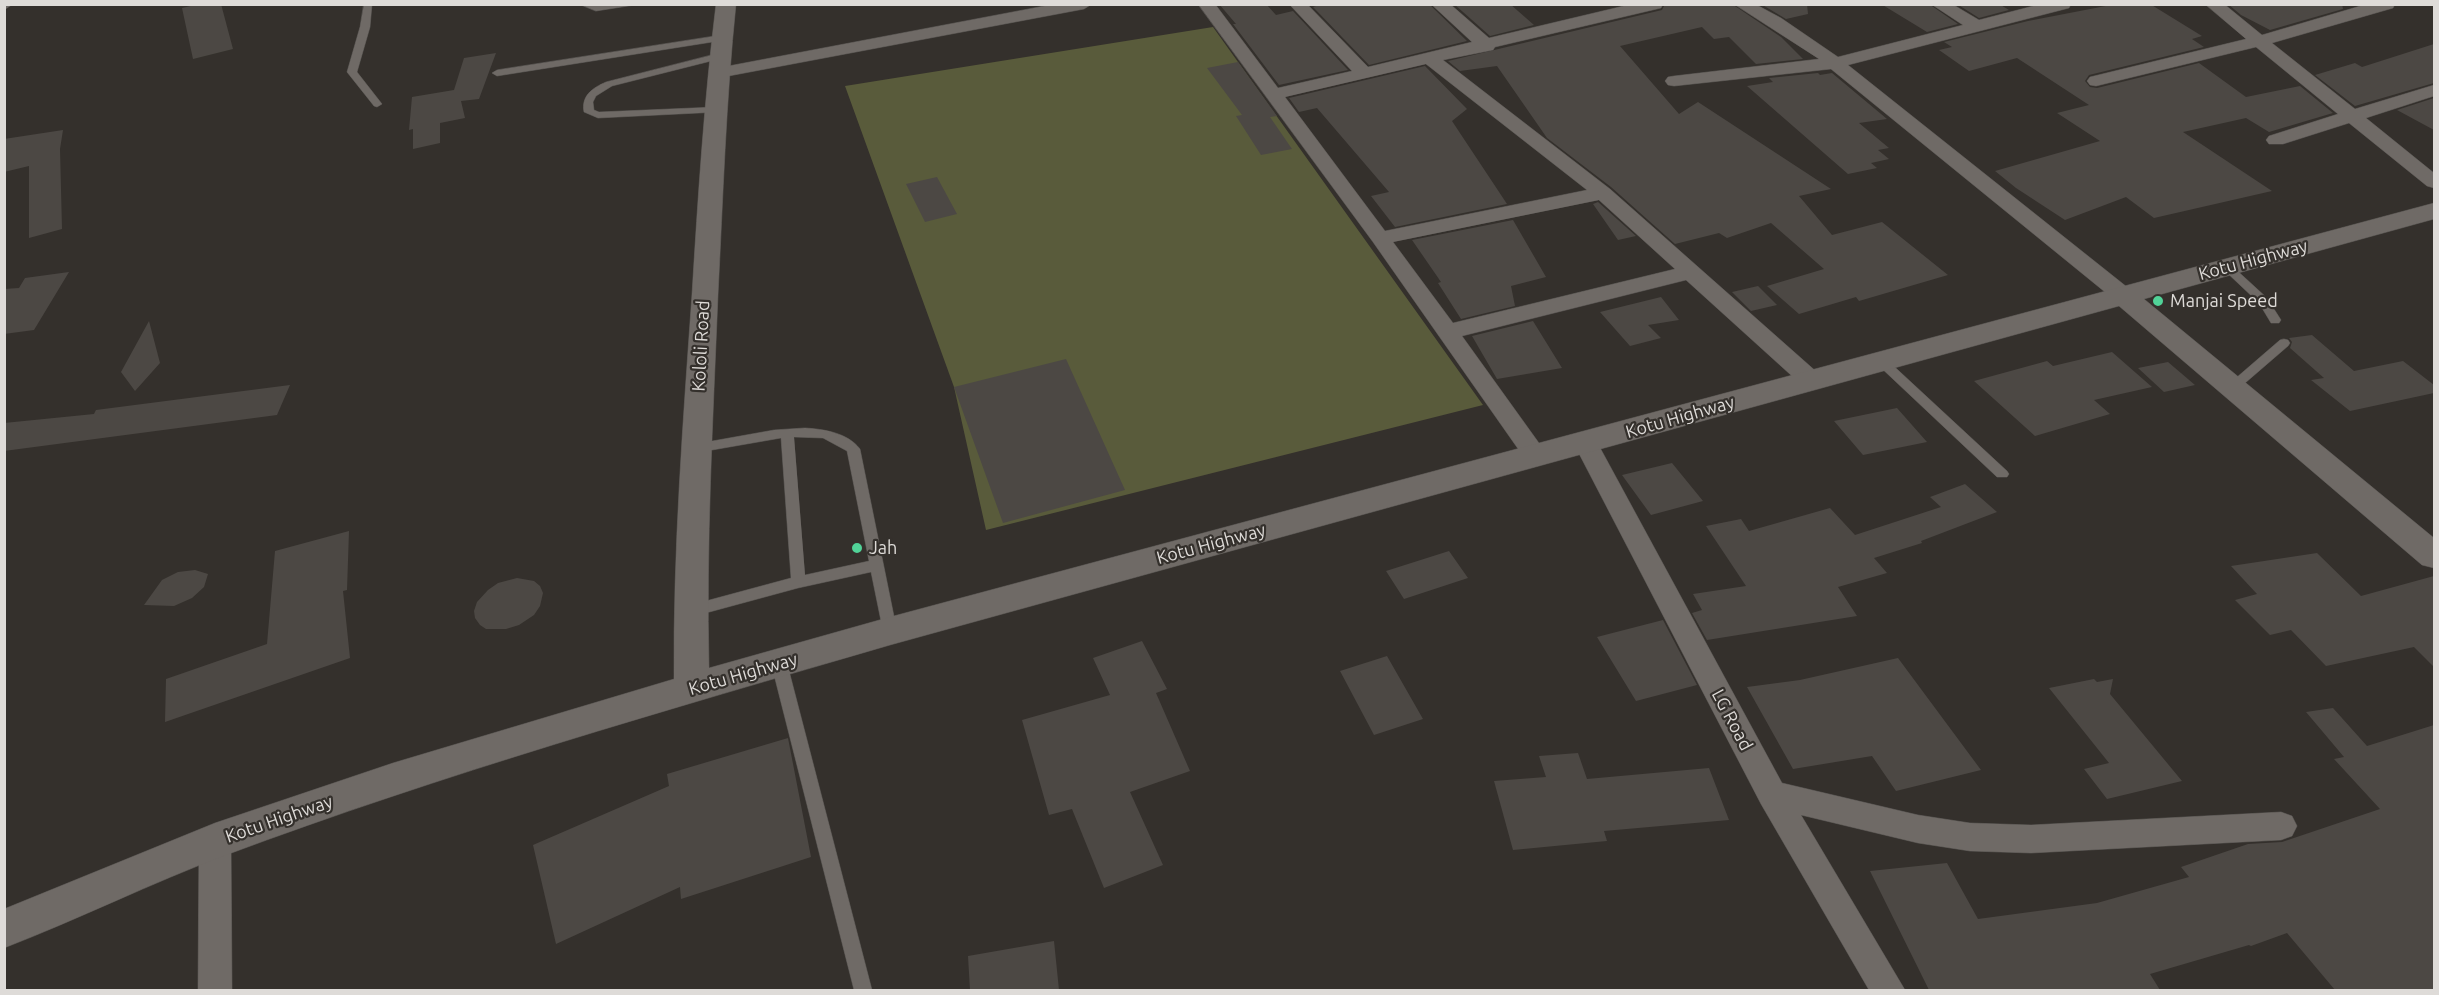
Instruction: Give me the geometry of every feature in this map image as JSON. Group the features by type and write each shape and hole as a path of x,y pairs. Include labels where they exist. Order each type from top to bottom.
{"street":[{"name":"Kololi Road","path":"692,688 690,611 695,448 716,110 726,4"},
{"path":"720,56 1084,4"},
{"path":"1206,4 1380,238 1538,457"},
{"path":"1297,4 1365,74"},
{"path":"1439,4 1487,46"},
{"path":"1583,4 1600,18"},
{"path":"1272,95 1487,46 1656,4"},
{"path":"1742,4 1775,22 1834,63 2124,296 2434,556"},
{"path":"1939,4 1977,26"},
{"path":"1674,81 1834,63 2062,4"},
{"path":"2213,4 2257,42 2434,182"},
{"path":"2096,81 2257,42 2387,4"},
{"path":"1430,58 1603,193 1811,380"},
{"path":"2276,140 2434,90"},
{"path":"1380,238 1603,193"},
{"name":"Kotu Highway","path":"4,929 215,842 393,780 692,688 890,631 1586,444 1811,380 2434,211"},
{"path":"1447,332 1691,272"},
{"name":"LG Road","path":"1586,444 1772,794 1888,990"},
{"path":"1772,794 1918,829 1970,837 2031,839 2281,826"},
{"path":"215,842 215,990"}],"lane":[{"path":"368,4 365,27 352,72 377,104"},
{"path":"583,4 596,8 611,8 638,4"},
{"path":"497,73 720,56"},
{"path":"716,110 598,115 589,112 587,107 594,92 609,84 720,56"},
{"path":"2228,267 2263,301 2275,320"},
{"path":"2233,387 2284,343"},
{"path":"1881,361 2002,474"},
{"path":"695,448 788,435 820,433 840,440 853,449 890,631"},
{"path":"788,435 798,582"},
{"path":"690,611 798,582 876,565"},
{"path":"778,663 862,990"}],"green space":[{"path":"1213,27 1483,405 986,530 954,387 845,86"}],"building":[{"path":"199,4 221,4 233,49 193,59 182,8"},
{"path":"1219,4 1266,4 1276,15 1293,11 1348,70 1279,85"},
{"path":"1322,4 1429,4 1467,41 1369,65 1313,7"},
{"path":"1454,4 1510,4 1534,25 1490,36"},
{"path":"1665,4 1732,4 1781,37 1803,59 1756,64 1729,37 1714,39 1702,27 1620,46 1679,114 1698,102 1831,189 1799,196 1832,235 1882,222 1948,275 1859,301 1856,297 1799,314 1767,286 1824,269 1771,223 1727,238 1719,233 1675,244 1611,187 1547,138 1497,66 1460,71 1448,61 1662,10"},
{"path":"1761,4 1807,4 1808,14 1786,19"},
{"path":"1881,4 1929,4 1958,24 1927,32"},
{"path":"1957,4 1999,4 2009,10 1979,18"},
{"path":"2116,4 2150,4 2202,36 2192,39 2204,47 2089,75 2085,81 2090,87 2097,88 2199,63 2246,97 2300,86 2333,113 2269,132 2246,118 2183,132 2272,191 2154,218 2126,197 2065,220 2016,188 1995,171 2100,141 2057,113 2089,105 2017,58 1969,71 1939,50 1952,47 1944,42 2028,21"},
{"path":"2228,4 2342,4 2343,9 2270,30 2241,15"},
{"path":"2434,44 2434,83 2355,106 2315,75 2355,63 2362,67"},
{"path":"496,53 479,99 461,101 465,118 440,123 440,143 413,149 413,129 409,130 412,97 454,90 464,58"},
{"path":"1238,62 1277,116 1270,117 1292,149 1261,155 1236,116 1242,115 1207,68"},
{"path":"1425,66 1467,109 1452,121 1507,204 1395,227 1371,196 1389,192 1317,108 1299,112 1289,98"},
{"path":"1818,73 1820,75 1832,73 1887,119 1859,123 1889,148 1878,150 1889,159 1871,163 1877,168 1848,174 1747,86 1773,82 1769,78"},
{"path":"2434,98 2434,130 2397,110"},
{"path":"63,130 60,149 62,229 29,238 29,166 4,172 4,139"},
{"path":"937,177 957,214 925,222 906,184"},
{"path":"1598,202 1636,236 1618,240 1593,204"},
{"path":"1513,220 1546,277 1511,286 1515,306 1461,319 1438,283 1441,282 1412,240"},
{"path":"69,272 34,330 4,334 4,289 19,288 25,278"},
{"path":"1758,286 1777,305 1751,311 1732,292"},
{"path":"1661,297 1679,320 1648,325 1661,338 1630,346 1600,312"},
{"path":"149,321 160,363 135,391 121,372"},
{"path":"1533,321 1562,368 1497,379 1472,336"},
{"path":"2312,335 2354,371 2403,361 2434,385 2434,393 2350,411 2311,380 2324,378 2290,348 2292,342 2289,338"},
{"path":"2112,352 2152,387 2094,400 2110,414 2035,436 1974,381 2047,361 2053,366"},
{"path":"1066,359 1125,490 1003,523 954,387"},
{"path":"2168,362 2195,385 2164,392 2138,368"},
{"path":"290,385 277,415 4,451 4,423 94,414 96,410"},
{"path":"1897,408 1927,442 1863,455 1834,421"},
{"path":"1672,463 1703,501 1651,515 1622,475"},
{"path":"1965,484 1997,512 1921,541 1922,543 1874,558 1887,573 1838,587 1857,616 1707,640 1692,613 1702,610 1693,594 1746,586 1706,526 1741,519 1749,531 1830,508 1855,535 1941,507 1930,497"},
{"path":"349,531 347,590 343,591 350,658 165,722 166,679 267,644 275,551"},
{"path":"1449,551 1468,578 1404,599 1386,571"},
{"path":"2317,553 2361,596 2434,576 2434,667 2414,647 2326,666 2291,630 2270,635 2235,600 2257,594 2231,566"},
{"path":"195,570 208,574 204,587 192,598 174,606 144,605 162,580 178,572"},
{"path":"517,578 534,581 540,586 543,593 540,606 534,615 519,625 506,629 486,629 480,625 475,618 474,611 477,602 498,583"},
{"path":"1663,620 1697,685 1636,701 1597,637"},
{"path":"1142,641 1167,689 1156,693 1190,771 1130,792 1163,865 1104,888 1072,809 1049,815 1022,720 1110,695 1093,658"},
{"path":"1387,656 1423,719 1374,735 1340,671"},
{"path":"1898,658 1981,770 1896,791 1872,756 1793,769 1747,687 1800,680"},
{"path":"2094,679 2097,682 2113,679 2110,694 2182,781 2107,799 2084,769 2109,763 2049,688"},
{"path":"2333,708 2367,746 2434,725 2434,990 2335,990 2287,933 2251,946 2150,974 2160,990 1929,990 1870,871 1947,863 1978,919 2097,903 2189,877 2181,867 2248,844 2282,842 2380,809 2334,759 2344,757 2306,712"},
{"path":"788,738 811,857 681,899 680,887 556,944 533,845 669,786 667,774"},
{"path":"1578,753 1587,779 1709,768 1729,820 1604,831 1607,841 1513,850 1494,781 1546,777 1539,756"},
{"path":"1054,941 1059,990 970,990 968,956"}],"place":[{"name":"Manjai Speed","path":"2158,301"},
{"name":"Jah","path":"857,548"}]}
